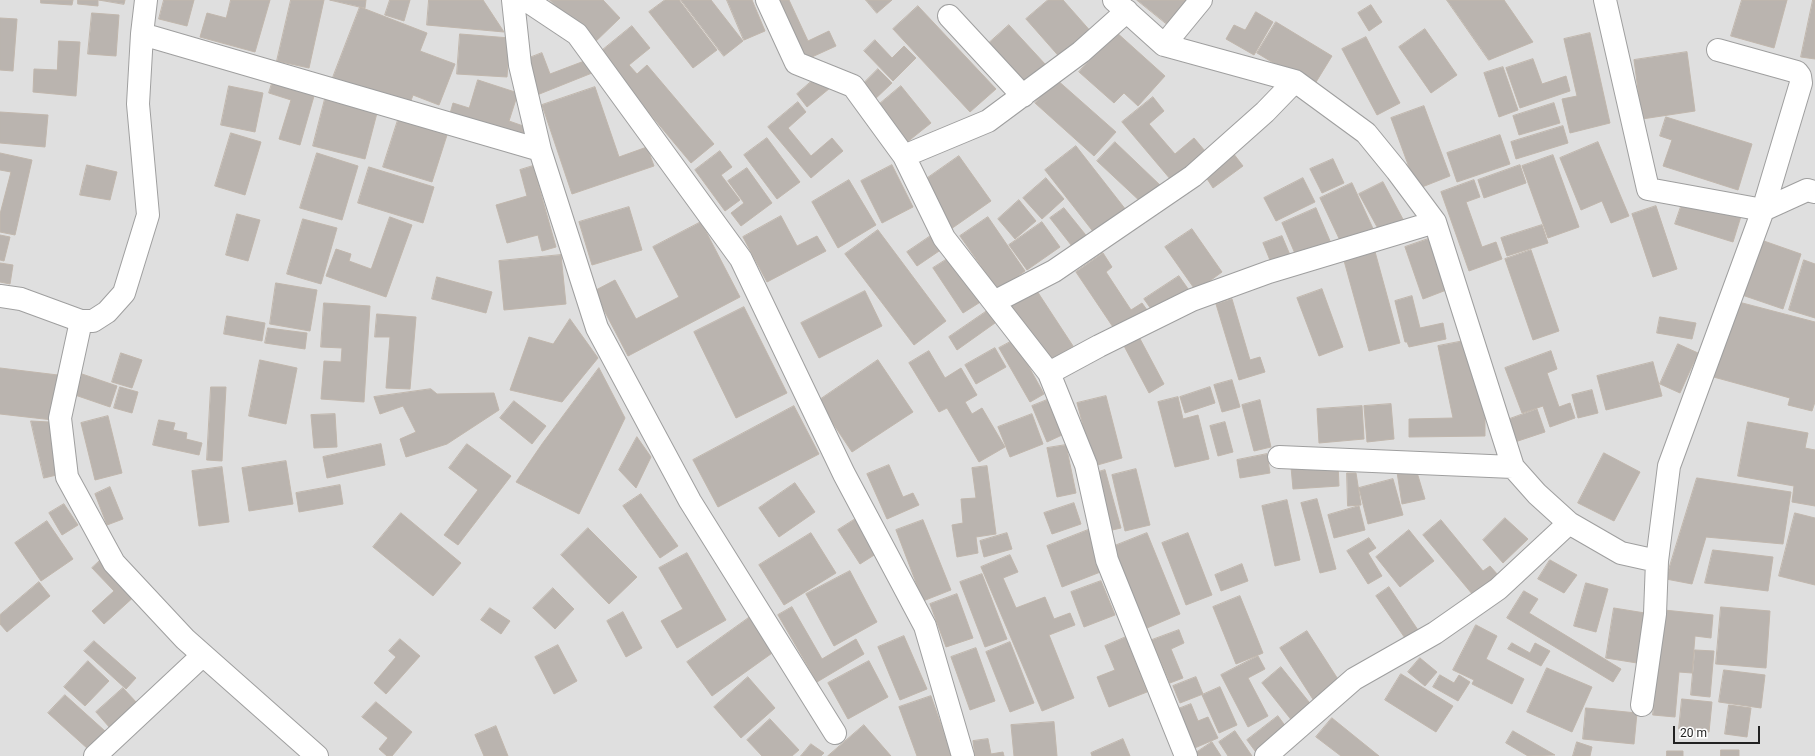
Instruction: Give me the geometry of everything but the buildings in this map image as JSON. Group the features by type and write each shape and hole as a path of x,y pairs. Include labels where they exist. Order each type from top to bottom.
{"street":[{"path":"0,296 21,299 81,321 93,321 107,312 124,293 148,215 138,104 142,34 146,0"},
{"path":"513,0 520,65 540,150 596,328 690,501 835,733"},
{"path":"526,0 577,34 741,259 844,474 925,626 963,756"},
{"path":"767,0 796,63 853,86 904,156 944,238 1049,373 1086,465 1107,560 1186,756"},
{"path":"1164,45 1201,0"},
{"path":"1605,0 1648,189 1763,210 1807,190 1815,192"},
{"path":"904,156 988,121 1081,52 1120,5 1164,45 1295,81 1366,133 1397,171 1435,222 1513,467 1537,494 1568,523 1620,553 1657,561"},
{"path":"949,16 1023,96"},
{"path":"142,34 540,150"},
{"path":"1642,705 1655,614 1657,561 1669,466 1763,210 1801,83 1800,76 1797,72 1718,50"},
{"path":"994,302 1054,271 1193,176 1265,112 1295,81"},
{"path":"1049,373 1099,346 1192,300 1269,272 1435,222"},
{"path":"81,321 60,418 67,477 114,563 185,639 317,756"},
{"path":"1279,457 1513,467"},
{"path":"1266,756 1354,679 1435,633 1498,589 1568,523"},
{"path":"95,756 203,655"}],"shaded area":[{"path":"0,0 1815,0 1815,756 0,756"}]}
